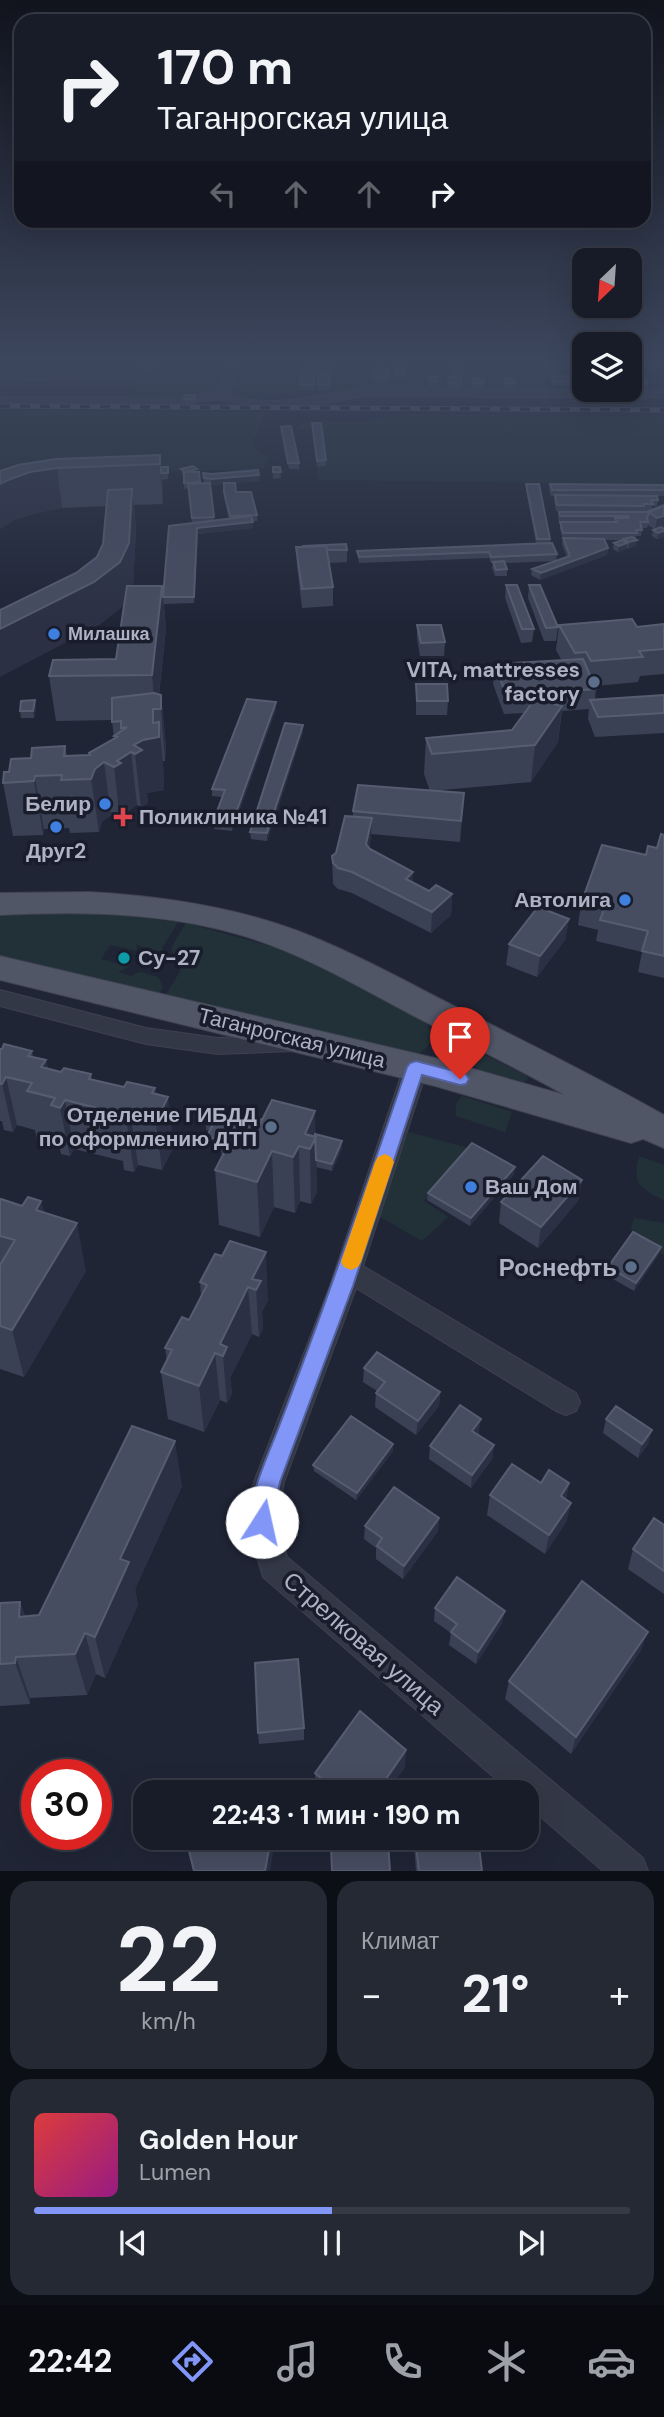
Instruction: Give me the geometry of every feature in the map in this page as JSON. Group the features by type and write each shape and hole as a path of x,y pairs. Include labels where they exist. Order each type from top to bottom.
{"main road":[{"name":"Таганрогская улица","path":"0,904 107,903 189,913 238,923 343,964 611,1102 664,1134"},
{"name":"Таганрогская улица","path":"0,968 408,1065 603,1122 664,1134"},
{"path":"408,1065 436,1046 440,1036 431,1010"},
{"path":"485,1086 465,1067 466,1055 471,1050 483,1048 511,1052"}],"street":[{"path":"0,998 146,1036 218,1046 313,1043"},
{"name":"Стрелковая улица","path":"408,1065 348,1270 269,1482 262,1522 274,1566 629,1871"},
{"path":"348,1270 566,1402"}],"shaded area":[{"path":"0,450 259,450 269,458 263,469 258,470 0,473"},
{"path":"320,450 664,450 664,484 318,480 317,467 326,466"},
{"path":"0,912 106,913 178,922 162,948 166,957 136,944 137,951 110,945 101,959 129,967 118,972 131,976 140,972 158,977 163,987 157,998 0,959"},
{"path":"186,923 292,952 342,976 427,1024 431,1036 429,1045 411,1057 163,999 181,970 171,948"},
{"path":"485,1055 527,1076 528,1079 524,1082 479,1070 474,1065 477,1058"},
{"path":"462,1096 512,1112 505,1132 456,1116 456,1104"},
{"path":"408,1132 468,1148 424,1201 448,1217 422,1241 375,1214"},
{"path":"639,1156 664,1165 664,1200 640,1184 637,1173"},
{"path":"634,1218 664,1223 664,1255 637,1241 631,1228"}],"building":[{"path":"286,450 296,450 299,463 288,463"},
{"path":"316,450 325,450 326,460 317,461"},
{"path":"160,455 160,464 57,468 30,472 0,484 0,471 18,465 56,459"},
{"path":"193,466 197,469 186,472 181,469"},
{"path":"161,467 168,467 168,473 161,473"},
{"path":"273,467 280,467 281,472 273,472"},
{"path":"258,470 259,475 211,479 204,478 203,473 211,474"},
{"path":"184,472 199,472 200,482 184,483"},
{"path":"210,483 214,517 192,518 188,484"},
{"path":"224,483 235,483 236,492 251,492 257,515 230,516"},
{"path":"526,484 539,484 550,539 537,539"},
{"path":"550,484 664,485 664,490 552,490"},
{"path":"132,489 129,543 120,562 94,582 0,629 0,610 76,573 97,557 103,544 108,490"},
{"path":"555,495 657,496 658,500 651,500 653,504 644,506 557,505"},
{"path":"664,505 649,512 648,522 640,522 642,530 636,530 637,533 563,533 560,522 617,522 615,518 629,518 560,516 559,512 647,512"},
{"path":"664,506 664,516 657,518 649,512"},
{"path":"251,516 253,522 197,528 194,597 163,597 169,526"},
{"path":"661,527 664,531 658,533 653,530"},
{"path":"632,537 637,540 629,542 624,539"},
{"path":"563,538 604,539 608,548 541,573 532,569 570,556"},
{"path":"622,540 627,543 619,546 614,543"},
{"path":"552,543 557,554 491,557 489,552 359,557 357,551"},
{"path":"346,544 347,550 327,550 326,546 303,547 303,546"},
{"path":"326,546 333,587 302,589 296,547"},
{"path":"504,561 507,569 496,570 493,562"},
{"path":"506,585 517,585 534,629 522,629"},
{"path":"529,585 540,585 558,627 546,628"},
{"path":"127,586 162,586 152,675 49,676 53,660 116,659"},
{"path":"632,619 637,627 664,624 664,649 639,651 643,657 591,661 586,652 575,653 559,625"},
{"path":"417,625 441,625 445,642 421,643"},
{"path":"583,659 596,689 506,695 495,664"},
{"path":"416,684 447,684 448,701 417,701"},
{"path":"154,693 161,695 161,709 153,709 153,723 159,722 159,737 134,745 142,750 135,754 131,752 117,761 121,763 114,767 104,762 95,769 91,779 61,780 62,775 35,776 34,781 3,783 4,772 9,772 11,759 31,758 32,748 65,746 64,756 90,755 89,753 117,737 114,736 127,727 121,728 121,721 112,722 112,698"},
{"path":"664,695 664,713 598,717 590,700"},
{"path":"247,699 276,702 232,824 213,822 225,790 212,789"},
{"path":"535,699 562,706 535,745 432,754 426,738 512,730"},
{"path":"35,700 33,711 20,711 21,701"},
{"path":"285,723 303,725 267,833 250,832"},
{"path":"358,785 464,793 461,821 353,811"},
{"path":"345,816 372,818 366,844 370,849 413,872 406,879 429,891 436,885 452,894 432,912 352,872 338,868 333,863 332,856 336,853"},
{"name":"Автолига","path":"661,834 664,835 664,956 642,951 648,931 600,920 604,909 581,904 602,845 646,855 648,846 657,848"},
{"path":"538,907 569,919 540,956 509,944"},
{"path":"4,1044 32,1051 28,1056 46,1060 41,1067 61,1072 64,1068 91,1074 89,1079 124,1087 127,1082 155,1088 152,1093 168,1097 156,1122 131,1116 127,1124 117,1122 121,1114 65,1100 60,1108 51,1105 55,1098 27,1091 32,1083 6,1077 0,1084 0,1049"},
{"path":"272,1100 315,1111 305,1134 316,1137 310,1149 299,1146 293,1157 272,1151 257,1182 215,1170 228,1145 221,1143 230,1127 255,1134"},
{"path":"210,1114 251,1125 254,1118 262,1120 255,1134 230,1127 222,1141 207,1136 213,1124 206,1122"},
{"path":"315,1134 342,1141 332,1164 316,1160"},
{"name":"Ваш Дом","path":"472,1143 515,1167 471,1218 428,1193"},
{"path":"543,1156 582,1180 541,1227 501,1202"},
{"path":"28,1197 41,1201 36,1210 77,1223 12,1330 0,1326 0,1265 15,1240 0,1236 0,1200 22,1206"},
{"name":"Роснефть","path":"633,1232 661,1247 636,1283 608,1267"},
{"path":"230,1241 266,1252 252,1279 261,1281 256,1290 248,1287 220,1344 227,1347 223,1356 215,1353 199,1386 161,1372 172,1350 165,1348 182,1317 189,1320 207,1285 200,1282 215,1254 222,1256"},
{"path":"377,1352 440,1392 418,1421 376,1393 385,1382 364,1368"},
{"path":"460,1405 481,1419 472,1431 494,1445 472,1475 430,1446"},
{"path":"616,1406 652,1430 642,1444 606,1419"},
{"path":"351,1416 393,1444 357,1493 313,1465"},
{"path":"132,1426 175,1441 120,1559 129,1562 95,1637 85,1633 75,1654 16,1657 15,1663 0,1664 0,1603 20,1602 19,1617 39,1615"},
{"path":"512,1464 541,1483 549,1470 569,1483 561,1496 571,1503 549,1535 490,1495"},
{"path":"394,1487 439,1518 404,1566 377,1546 382,1538 365,1526"},
{"path":"654,1518 664,1525 664,1571 633,1549"},
{"path":"457,1577 505,1611 478,1652 451,1632 457,1624 435,1608"},
{"path":"582,1581 648,1632 576,1737 509,1681"},
{"path":"298,1659 304,1728 258,1733 255,1663"},
{"path":"360,1711 406,1750 385,1780 323,1780 315,1773"},
{"path":"189,1850 269,1850 265,1871 194,1871"},
{"path":"331,1850 389,1850 390,1871 332,1871"},
{"path":"416,1850 479,1850 482,1871 419,1871"}],"slow traffic":[{"path":"351,1262 385,1162"}],"place":[{"name":"Милашка","path":"54,634"},
{"name":"VITA, mattresses factory","path":"594,682"},
{"name":"Белир","path":"105,804"},
{"name":"Поликлиника №41","path":"123,817"},
{"name":"Друг2","path":"56,827"},
{"name":"Автолига","path":"625,900"},
{"name":"Су-27","path":"124,958"},
{"name":"Отделение ГИБДД по оформлению ДТП","path":"271,1127"},
{"name":"Ваш Дом","path":"471,1187"},
{"name":"Роснефть","path":"631,1267"}],"route":[{"path":"262,1522 269,1482 343,1286 416,1067 460,1079"}]}
